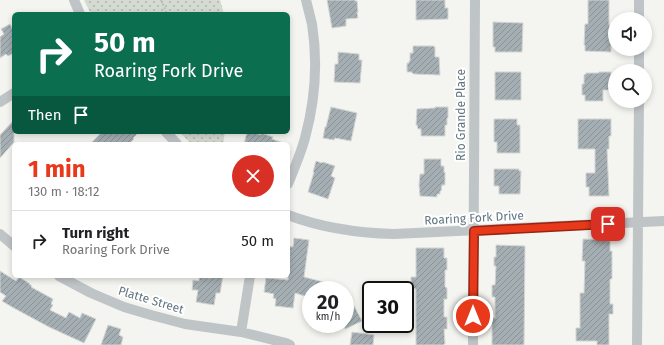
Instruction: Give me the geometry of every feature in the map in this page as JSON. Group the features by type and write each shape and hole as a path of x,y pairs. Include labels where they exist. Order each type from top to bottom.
{"street":[{"path":"74,0 79,12"},
{"path":"290,179 305,138 313,97 315,69 314,41 306,0"},
{"name":"Rio Grande Place","path":"473,345 475,0"},
{"path":"639,0 639,12"},
{"path":"0,102 12,94"},
{"path":"637,345 639,108"},
{"name":"Roaring Fork Drive","path":"290,216 317,225 373,234 474,231 664,221"},
{"path":"0,234 12,244"},
{"path":"241,332 250,278"},
{"name":"Platte Street","path":"75,280 91,293 124,307 185,324 241,332 290,345"}],"path":[{"path":"161,0 167,12"}],"shaded area":[{"path":"84,0 220,0 223,12 90,12"},
{"path":"182,134 225,134 223,142 189,142"}],"building":[{"path":"327,0 357,1 358,18 346,19 346,26 332,28"},
{"path":"416,0 445,0 445,8 448,8 448,19 416,20"},
{"path":"588,0 609,0 608,52 585,51 585,24 588,24"},
{"path":"493,22 523,23 522,52 495,52 495,47 493,47"},
{"path":"10,24 12,28 12,54 8,56 6,54 0,58 0,37 4,34 1,29"},
{"path":"413,46 435,47 435,57 439,57 440,75 414,74 412,72 407,72 407,63 410,61 410,53 413,53"},
{"path":"338,52 359,54 359,60 362,60 360,83 334,82 335,64 338,64"},
{"path":"495,72 521,72 521,100 495,100"},
{"path":"608,72 608,90 603,90 603,101 585,101 585,95 582,95 584,75 586,73"},
{"path":"331,107 357,113 351,141 335,138 334,140 323,138"},
{"path":"448,107 445,136 421,136 421,129 418,129 416,125 417,109"},
{"path":"494,119 517,119 517,125 520,125 520,153 497,153 497,142 494,142"},
{"path":"578,119 611,119 611,136 609,136 609,149 607,149 609,196 589,196 589,187 586,187 586,173 595,173 595,149 578,149"},
{"path":"12,122 14,142 12,142 12,144 0,158 0,135"},
{"path":"100,134 137,134 131,142 92,142"},
{"path":"246,134 264,134 273,137 272,139 280,142 244,142"},
{"path":"424,159 441,159 441,166 444,166 445,185 442,185 440,194 437,194 437,197 420,196 420,174 424,174"},
{"path":"316,161 335,166 331,176 335,178 328,199 308,192"},
{"path":"494,169 519,169 519,171 521,171 520,194 499,194 499,186 494,186"},
{"path":"294,238 309,240 304,277 320,281 302,281 302,295 295,293 293,308 275,306 276,299 273,298 274,294 264,292 266,278 288,280 288,278 290,278 290,246 293,247"},
{"path":"583,239 610,240 610,251 612,251 612,279 610,279 610,304 613,304 613,314 609,314 609,345 597,345 597,341 576,341 576,328 580,328 580,293 584,293 585,261 582,261"},
{"path":"496,245 525,246 524,345 492,345 492,318 495,318 495,297 492,297 492,285 495,285 496,266 494,266 494,257 496,257"},
{"path":"416,248 444,248 444,258 447,258 445,287 447,288 447,299 444,299 444,317 447,317 447,329 444,329 444,345 416,345 416,289 414,289 414,281 411,281 411,277 416,277"},
{"path":"0,271 16,281 18,278 21,278 30,284 32,286 31,287 53,299 51,304 53,305 50,310 66,318 69,312 80,318 82,313 96,319 84,343 49,327 2,301 6,296 0,292"},
{"path":"199,278 223,278 220,293 216,293 214,305 196,302 198,290 192,290 193,280 199,281"},
{"path":"354,306 362,321 354,325"},
{"path":"108,325 121,329 119,335 123,337 121,345 101,345"},
{"path":"352,333 374,335 373,345 350,345"}],"route":[{"path":"473,316 474,231 608,224"}]}
